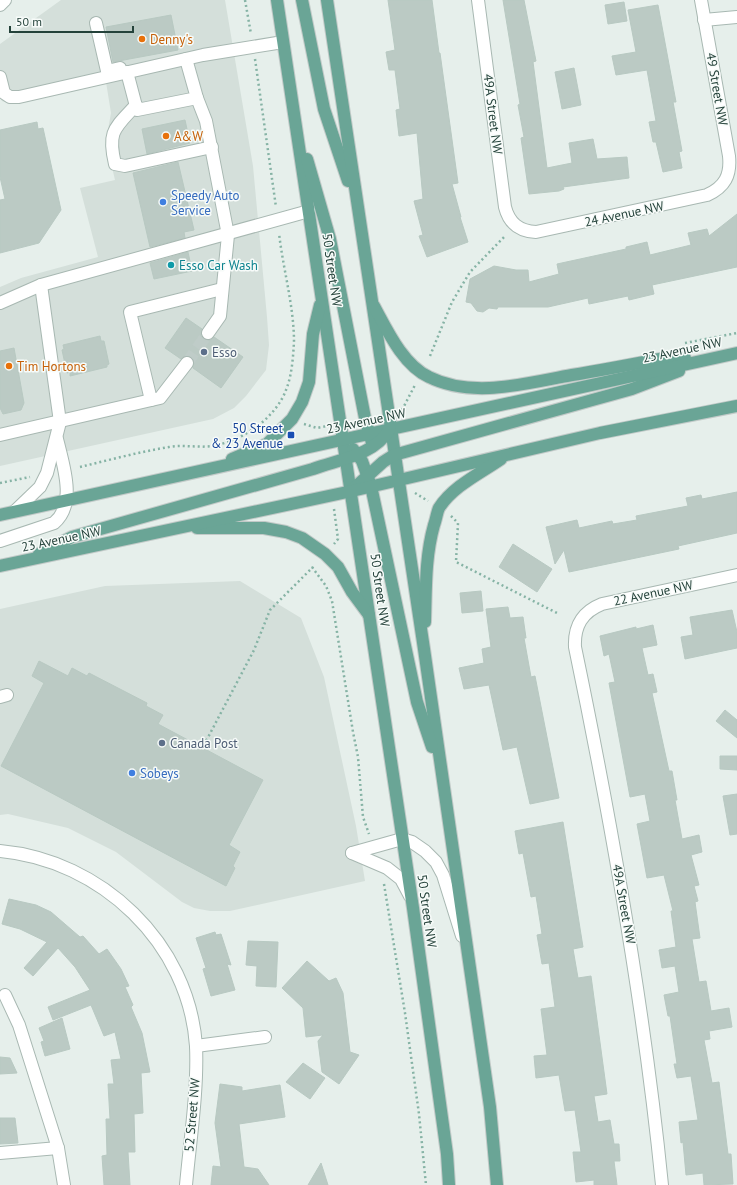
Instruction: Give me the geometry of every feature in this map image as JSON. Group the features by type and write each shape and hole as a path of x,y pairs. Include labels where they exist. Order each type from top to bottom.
{"main road":[{"name":"50 Street NW","path":"277,0 343,440 352,456 352,490 369,616 412,899 450,1185"},
{"path":"302,0 324,109 357,207"},
{"path":"327,0 397,480 424,649 466,949 490,1107 497,1185"},
{"path":"294,116 330,239 369,435 374,448 397,480"},
{"path":"370,298 391,337 406,358 429,377 453,386 483,388 518,385 665,358 710,358"},
{"path":"204,471 267,444 292,419 302,402 308,382 313,334 322,300"},
{"name":"23 Avenue NW","path":"0,514 369,435 390,429 737,353"},
{"path":"369,481 383,462 394,455 632,389 710,358"},
{"name":"23 Avenue NW","path":"0,566 352,490 369,481 397,480 600,433 737,406"},
{"path":"25,561 72,537 313,470 352,456 374,448 384,439 390,429"},
{"path":"352,456 369,481 417,702 441,775"},
{"path":"424,649 426,567 432,533 439,508 467,480 486,470 505,456"},
{"path":"179,528 264,528 286,532 302,538 325,554 338,567 352,592 369,616"}],"street":[{"path":"0,5 6,0"},
{"name":"49A Street NW","path":"478,0 505,207 507,214 516,225"},
{"name":"49 Street NW","path":"701,0 729,156 729,172 727,178"},
{"path":"704,20 737,17"},
{"path":"96,23 107,71 176,56 191,58"},
{"path":"0,77 4,93 10,97 19,97 191,58 283,42"},
{"path":"191,58 197,98 206,121 212,147 228,234 220,316 208,333"},
{"path":"127,72 137,110 197,98"},
{"path":"136,105 114,129 111,148 115,164 125,166 212,147"},
{"name":"24 Avenue NW","path":"516,225 527,232 544,231 707,196 720,188 727,178"},
{"path":"0,303 42,284 309,211"},
{"path":"15,511 40,487 48,473 60,422 42,284"},
{"path":"151,400 130,312 222,290"},
{"path":"0,435 160,398 187,363"},
{"path":"0,541 54,523 63,512 66,500 64,470 57,436"},
{"name":"22 Avenue NW","path":"578,625 588,610 602,604 737,575"},
{"name":"49A Street NW","path":"578,625 575,647 593,734 629,933 652,1088 662,1185"},
{"path":"412,899 401,879 380,865 352,853 402,839 412,842 436,862 443,875 466,949"},
{"name":"52 Street NW","path":"0,851 25,854 48,860 108,890 129,907 143,922 156,938 177,974 189,1003 196,1046 195,1079 186,1185"},
{"path":"5,995 19,1025 58,1148 64,1185"},
{"path":"196,1046 264,1037"},
{"path":"0,1153 58,1148"}],"path":[{"path":"80,467 170,446 216,445 237,439 257,426 274,408 282,398 288,383 292,368 294,340 253,47 245,0"},
{"path":"430,356 452,302 470,272 516,225"},
{"path":"397,411 403,409 418,381"},
{"path":"299,422 313,427 322,427"},
{"path":"0,483 33,476"},
{"path":"414,493 430,502"},
{"path":"329,549 338,539 334,511 341,510"},
{"path":"449,513 458,523 456,562 559,614"},
{"path":"204,745 254,650 270,610 312,567 326,586 332,601 358,757 363,817 374,847"},
{"path":"380,865 384,877 388,914 405,1013 419,1114 426,1185"}],"shaded area":[{"path":"61,0 225,0 253,166 269,345 266,370 246,396 234,408 213,419 0,466 0,287 21,278 98,257 80,188 115,180 106,141 111,113 106,82 20,103 10,104 2,101 0,98 0,44"},
{"path":"240,581 301,618 324,677 356,826 365,881 230,911 210,911 194,908 182,902 116,852 68,828 8,814 0,815 0,609 105,586"}],"building":[{"path":"388,0 432,0 458,183 452,184 468,242 427,257 419,236 423,235 414,201 423,199 417,133 399,136 396,110 400,109 395,70 389,70 386,52 395,50"},
{"path":"503,0 524,0 536,61 533,62 547,168 572,163 569,143 593,139 597,159 627,157 629,178 563,187 564,189 559,191 529,194 521,138 524,137 518,105 520,104"},
{"path":"624,2 627,21 608,24 605,5"},
{"path":"658,5 676,102 673,102 682,151 679,152 682,168 663,172 656,142 653,142 649,122 656,121 647,70 616,75 612,56 636,52 628,10"},
{"name":"Denny's","path":"171,15 178,50 113,62 106,27"},
{"path":"574,68 581,105 562,109 555,72"},
{"name":"A&W","path":"185,120 190,143 147,154 142,129"},
{"path":"37,122 38,129 43,128 61,210 39,243 0,253 0,200 5,199 0,177 0,130"},
{"name":"Speedy Auto Service","path":"178,162 194,230 184,232 185,238 150,247 133,173"},
{"path":"737,214 737,267 652,285 654,294 629,300 628,296 589,304 588,298 548,307 498,307 497,309 489,308 483,312 477,311 471,303 466,302 470,279 494,266 516,270 528,270 529,282 559,274 557,264 626,249 626,247 647,242 650,255 691,245 688,233 707,229 709,236"},
{"name":"Esso Car Wash","path":"188,252 192,271 154,279 150,263"},
{"name":"Esso","path":"186,318 202,329 201,336 204,339 211,340 214,337 243,357 221,388 193,368 194,361 191,357 185,356 181,359 165,348"},
{"path":"100,336 101,341 104,341 109,364 107,367 70,376 70,372 67,373 62,350 64,349 63,345"},
{"name":"Tim Hortons","path":"14,348 24,403 21,410 3,414 0,408 0,351"},
{"path":"737,492 737,533 678,546 679,549 569,572 564,550 555,564 546,527 577,520 579,528 612,521 613,524 637,520 636,516 688,506 686,498 701,495 702,499"},
{"path":"513,544 552,569 537,592 499,567"},
{"path":"481,591 483,611 462,613 460,593"},
{"path":"508,607 510,618 523,617 526,638 524,638 531,677 535,676 559,798 530,804 517,747 503,750 489,685 464,689 459,668 484,663 482,649 491,647 486,609"},
{"path":"732,610 737,632 737,648 685,659 681,637 693,635 690,617"},
{"path":"653,625 657,645 642,648 648,675 653,674 657,692 652,693 669,771 672,771 677,800 675,800 682,839 699,835 702,852 691,855 699,885 694,886 698,901 695,902 700,938 692,939 699,982 706,981 711,1011 729,1008 732,1027 709,1031 710,1039 704,1040 712,1083 719,1082 728,1154 731,1154 733,1184 704,1185 703,1173 686,1175 683,1142 681,1143 679,1122 698,1120 691,1076 677,1078 674,1064 677,1064 670,1016 668,1016 664,995 679,992 675,966 662,968 659,950 676,947 671,911 673,911 664,875 647,878 637,824 650,821 645,794 630,797 609,683 615,682 609,654 604,656 600,636 636,627 636,629"},
{"name":"Sobeys","path":"39,661 68,676 72,668 87,676 89,673 147,703 146,706 163,715 158,724 263,780 229,845 240,852 233,866 235,868 226,886 1,766 44,683 32,676"},
{"path":"725,710 737,720 737,738 716,721"},
{"path":"720,756 737,756 737,770 720,769"},
{"path":"737,794 737,834 730,835 723,796"},
{"path":"563,822 583,947 573,949 578,978 591,976 607,1094 594,1096 598,1122 610,1120 614,1144 619,1144 620,1161 614,1161 617,1185 594,1185 594,1180 576,1182 573,1152 581,1152 575,1110 565,1111 559,1075 536,1078 534,1056 547,1055 541,1009 555,1007 549,963 542,964 537,935 542,934 536,896 531,897 523,853 519,854 515,831"},
{"path":"9,899 36,905 51,912 80,937 83,936 99,954 107,949 121,969 129,986 125,987 133,1005 131,1007 142,1033 150,1072 141,1073 143,1113 134,1114 135,1152 128,1152 130,1185 104,1185 102,1156 107,1155 106,1119 110,1119 108,1084 114,1084 111,1060 121,1059 115,1032 104,1036 91,1005 53,1020 48,1007 90,990 75,967 58,948 33,976 24,968 47,942 20,929 2,924"},
{"path":"215,932 216,935 221,934 231,965 227,964 235,990 211,996 203,969 206,968 196,938"},
{"path":"248,941 278,942 276,987 256,986 257,966 246,965"},
{"path":"307,961 329,981 336,978 343,993 350,1052 359,1055 339,1084 322,1072 318,1041 323,1035 306,1037 303,1008 282,988"},
{"path":"62,1018 70,1049 45,1056 41,1042 44,1041 39,1028"},
{"path":"0,1057 10,1058 17,1073 0,1074"},
{"path":"303,1063 325,1078 310,1099 286,1082"},
{"path":"220,1084 242,1087 242,1091 280,1085 285,1117 239,1124 244,1167 258,1169 269,1185 211,1185 213,1166 221,1167 215,1123"},
{"path":"0,1118 15,1118 18,1143 0,1144"},
{"path":"321,1163 328,1185 308,1185"}],"tunnel":[{"path":"187,363 208,333"}],"place":[{"name":"Denny's","path":"142,39"},
{"name":"A&W","path":"166,136"},
{"name":"Speedy Auto Service","path":"163,202"},
{"name":"Esso Car Wash","path":"171,265"},
{"name":"Esso","path":"204,352"},
{"name":"Tim Hortons","path":"9,366"},
{"name":"50 Street & 23 Avenue","path":"291,435"},
{"name":"Canada Post","path":"162,743"},
{"name":"Sobeys","path":"132,773"}]}
